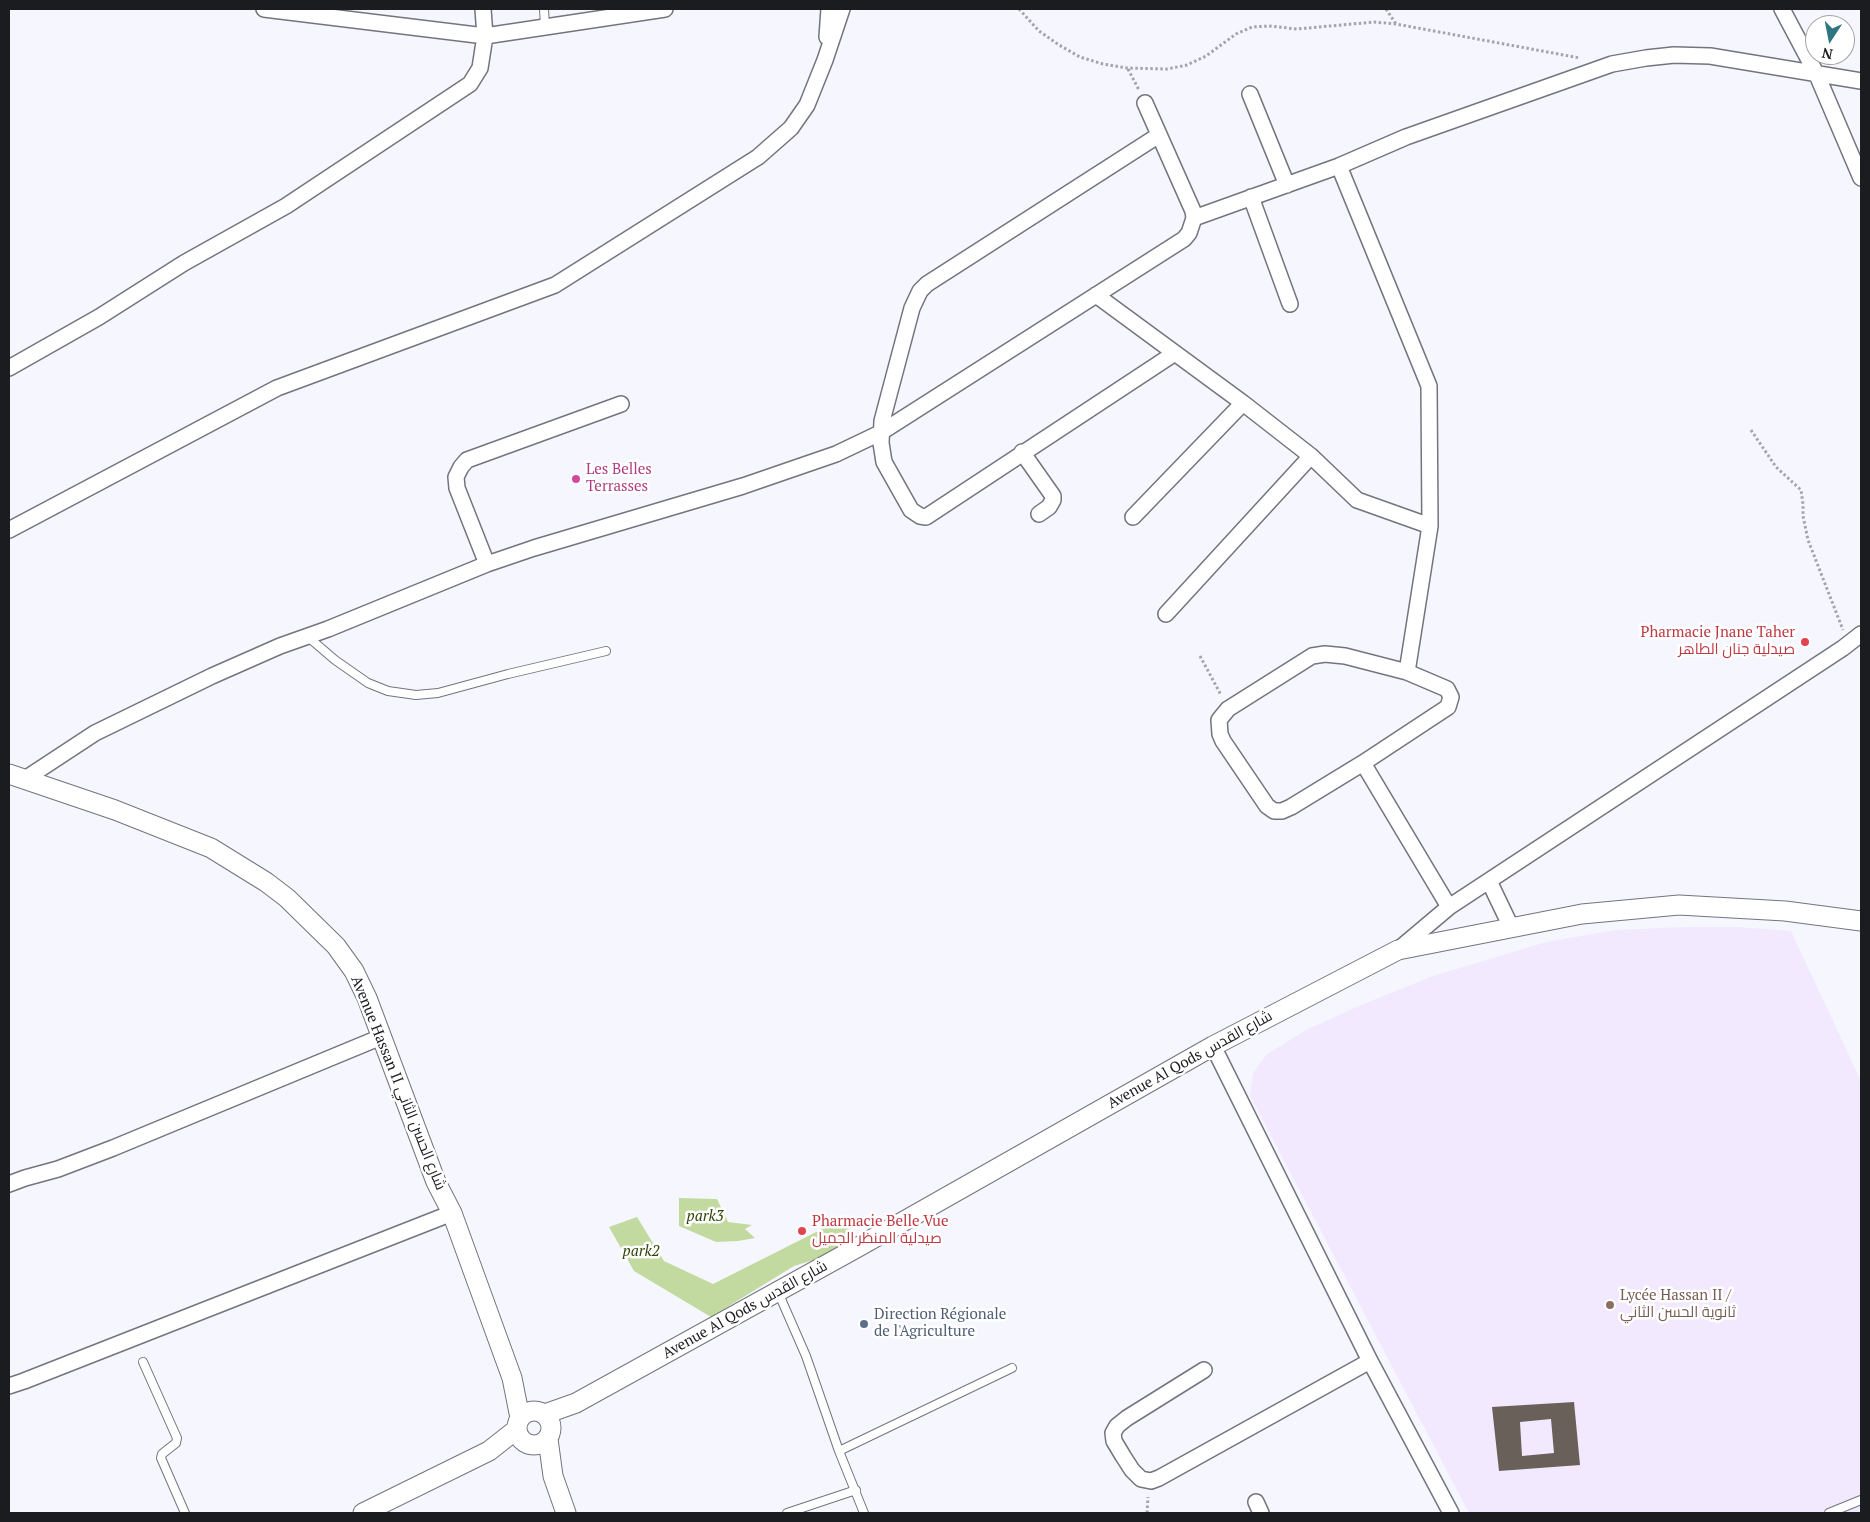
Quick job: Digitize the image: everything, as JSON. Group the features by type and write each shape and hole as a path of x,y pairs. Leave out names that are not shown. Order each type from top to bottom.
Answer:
{"street":[{"path":"264,9 485,36 665,9"},
{"path":"9,368 99,317 184,263 286,206 470,84 480,68 485,36 483,9"},
{"path":"825,60 829,9"},
{"path":"9,530 276,388 555,285 758,157 791,128 807,105 842,9"},
{"path":"1782,9 1817,75 1861,178"},
{"path":"1194,218 1339,166 1425,130 1612,64 1674,55 1710,56 1861,82"},
{"path":"1250,94 1287,184"},
{"path":"17,776 94,733 212,676 280,646 486,564 743,486 836,454 880,433 1184,239 1190,233 1194,218 1193,211 1145,103"},
{"path":"1160,135 927,284 920,291 912,308 882,421 880,433 884,462 911,510 920,516 931,515 1022,452 1175,353"},
{"path":"1339,166 1429,386 1430,526 1407,672"},
{"path":"1251,197 1290,304"},
{"path":"1096,295 1243,403 1311,456 1358,500 1430,526"},
{"path":"1133,517 1243,403"},
{"path":"486,564 457,488 456,478 461,467 467,460 621,404"},
{"path":"1022,452 1053,496 1049,507 1039,514"},
{"path":"1166,614 1311,456"},
{"path":"1398,950 1449,907 1849,644 1861,634"},
{"path":"1325,654 1345,656 1407,672 1447,689 1451,697 1448,707 1363,763 1292,807 1282,811 1274,811 1267,806 1220,734 1219,720 1228,708 1312,656 1325,654"},
{"path":"1363,763 1449,907"},
{"name":"Avenue Hassan II شارع الحسن الثاني","path":"17,776 115,810 211,848 266,882 287,898 336,946 359,981 436,1182 452,1213 512,1378 553,1476 566,1513"},
{"path":"1489,880 1512,927"},
{"name":"Avenue Al Qods شارع القدس","path":"371,1512 534,1429 576,1403 778,1292 1213,1046 1398,950 1582,914 1679,905 1785,911 1861,921"},
{"path":"9,1184 58,1169 113,1148 381,1037"},
{"path":"1213,1046 1370,1361 1451,1513"},
{"path":"9,1386 32,1379 452,1213"},
{"path":"1204,1370 1127,1418 1117,1426 1113,1433 1114,1441 1132,1470 1142,1479 1151,1481 1159,1478 1370,1361"}],"lane":[{"path":"544,9 545,27"},
{"path":"307,636 342,665 368,683 388,691 416,696 438,693 606,651"},
{"path":"778,1292 806,1356 839,1451 864,1513"},
{"path":"142,1362 177,1438 176,1443 162,1454 161,1458 184,1513"},
{"path":"839,1451 1012,1368"},
{"path":"787,1513 856,1490"},
{"path":"1829,1513 1861,1500"}],"path":[{"path":"1019,9 1039,31 1080,57 1103,64 1127,68 1167,69 1187,65 1206,56 1236,34 1252,27 1269,26 1297,29 1353,23 1396,24 1582,59"},
{"path":"1386,9 1396,24"},
{"path":"1127,68 1145,103"},
{"path":"1751,430 1776,468 1801,490 1804,504 1803,516 1808,540 1849,644"},
{"path":"1200,656 1228,708"}],"shaded area":[{"name":"Lycée Hassan II / ثانوية الحسن الثاني","path":"1738,927 1791,931 1861,1081 1861,1513 1469,1513 1250,1096 1253,1073 1266,1055 1306,1030 1433,976 1546,942 1616,930"}],"green space":[{"name":"park3","path":"679,1198 717,1199 728,1222 752,1225 745,1229 755,1238 716,1242 679,1226"},
{"name":"park2","path":"637,1217 664,1261 713,1284 842,1219 860,1246 794,1266 711,1317 634,1271 609,1227"}],"building":[{"path":"1574,1402 1580,1465 1499,1471 1492,1407","holes":["1551,1419 1554,1453 1522,1456 1520,1422"]}],"place":[{"name":"Les Belles Terrasses","path":"576,479"},
{"name":"Pharmacie Jnane Taher صيدلية جنان الطاهر","path":"1805,642"},
{"name":"Pharmacie Belle Vue صيدلية المنظر الجميل","path":"802,1231"},
{"name":"Lycée Hassan II / ثانوية الحسن الثاني","path":"1610,1305"},
{"name":"Direction Régionale de l'Agriculture","path":"864,1324"}]}
